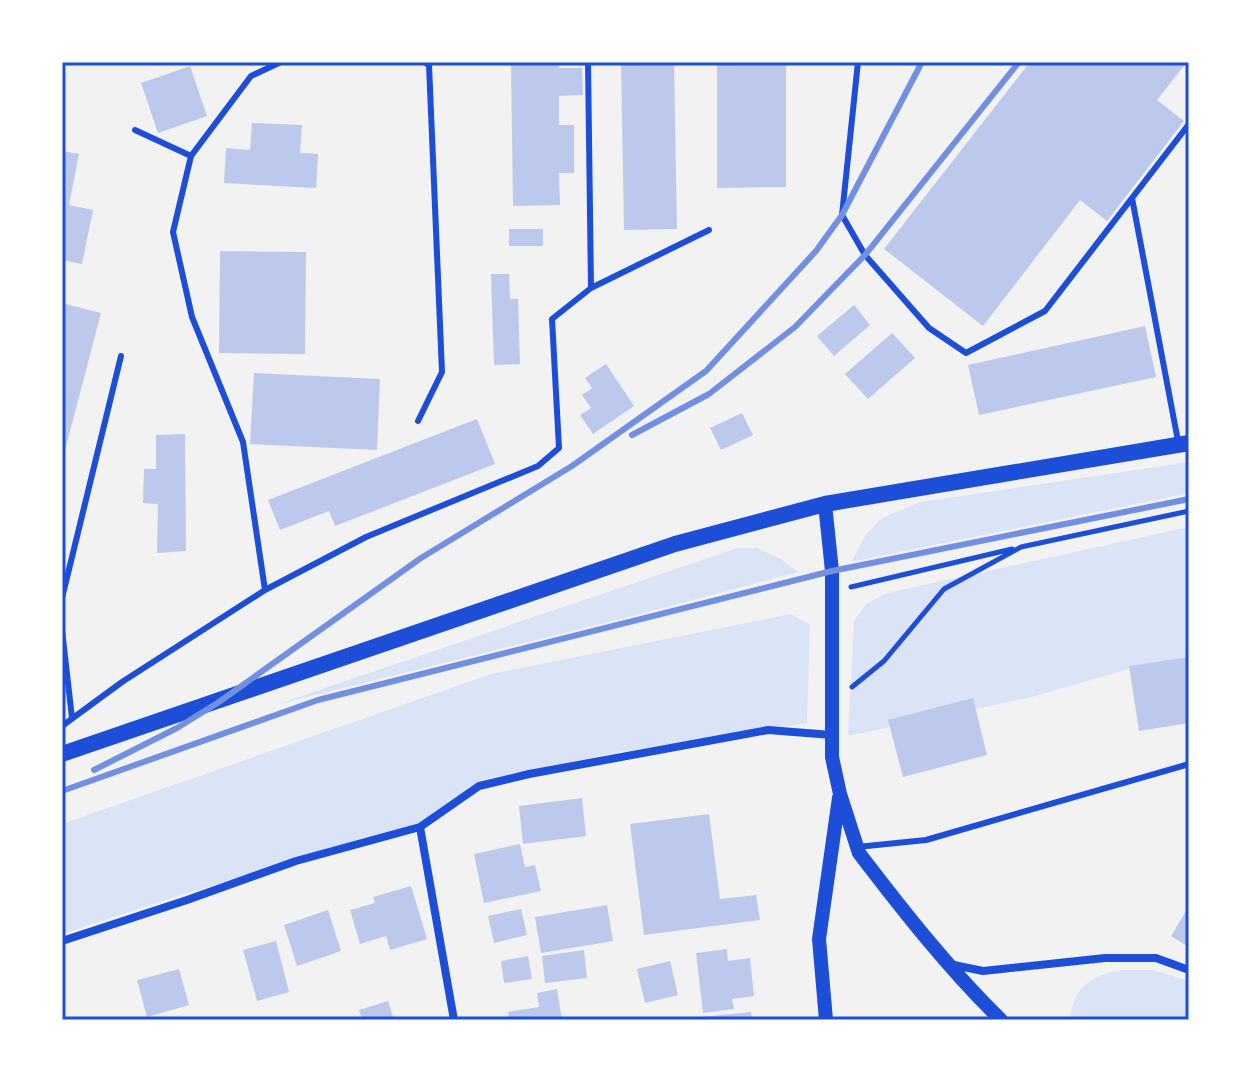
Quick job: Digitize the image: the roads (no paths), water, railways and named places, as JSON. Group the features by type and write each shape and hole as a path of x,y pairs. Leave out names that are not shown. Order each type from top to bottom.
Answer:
{"main road":[{"path":"62,754 675,544 825,504 1184,444"}],"street":[{"path":"825,504 832,571 832,757 859,853 911,921 1001,1020"},
{"path":"62,941 296,861 420,827 479,786 768,730 832,735"},
{"path":"826,1020 819,939 840,794"},
{"path":"420,827 454,1020"},
{"path":"949,964 983,971 1091,959 1156,958 1189,970"}],"lane":[{"path":"265,590 243,442 192,317 173,232 191,156 251,76 281,62"},
{"path":"418,421 442,372 429,65 424,62"},
{"path":"588,62 591,288"},
{"path":"858,62 842,215 865,255 929,328 966,353 1045,311 1189,124"},
{"path":"135,130 191,156"},
{"path":"1132,198 1184,444"},
{"path":"62,726 122,682 265,590 366,537 538,466 559,448 552,319 591,288 709,230"},
{"path":"62,598 121,356"},
{"path":"62,630 72,718"},
{"path":"857,847 926,840 1189,764"}],"railway":[{"path":"94,770 177,728 219,702 421,558 572,466 706,371 816,251 842,215 922,62"},
{"path":"632,435 709,394 795,327 865,255 1019,62"},
{"path":"62,791 318,700 832,571 1189,499"}]}
